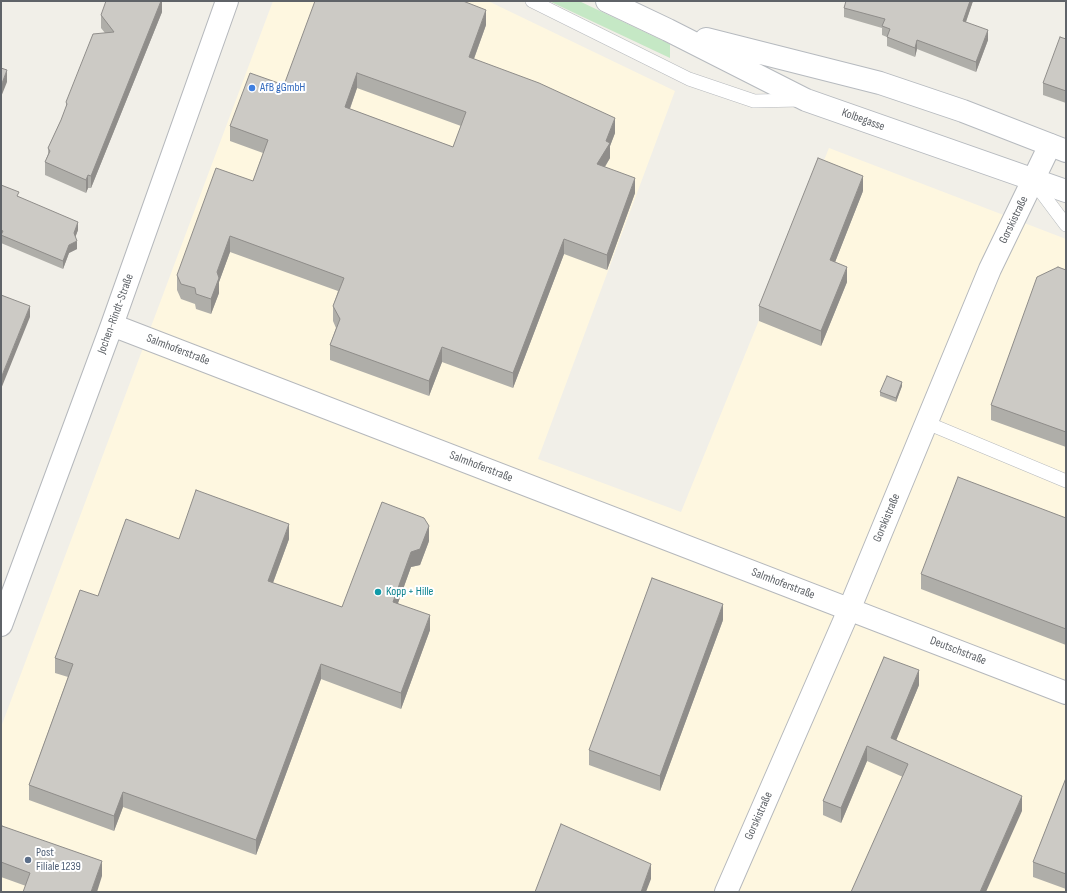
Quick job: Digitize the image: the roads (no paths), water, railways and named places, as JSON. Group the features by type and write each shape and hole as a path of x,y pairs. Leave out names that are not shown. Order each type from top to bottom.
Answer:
{"street":[{"name":"Jochen-Rindt-Straße","path":"1,625 112,325 227,1"},
{"name":"Kolbegasse","path":"607,1 668,30 806,100 1033,181 1066,191"},
{"name":"Kolbegasse","path":"668,30 880,83 963,111 1058,148"},
{"name":"Gorskistraße","path":"726,892 849,610 990,269 1033,181 1058,148"},
{"name":"Salmhoferstraße","path":"112,325 849,610"},
{"name":"Deutschstraße","path":"849,610 1066,694"}],"lane":[{"path":"532,1 689,79 754,101 806,100"},
{"path":"1033,181 1066,225"},
{"path":"927,423 1066,481"}],"place":[{"name":"AfB gGmbH","path":"252,88"},
{"name":"Kopp + Hille","path":"378,592"},
{"name":"Post Filiale 1239","path":"28,860"}]}
